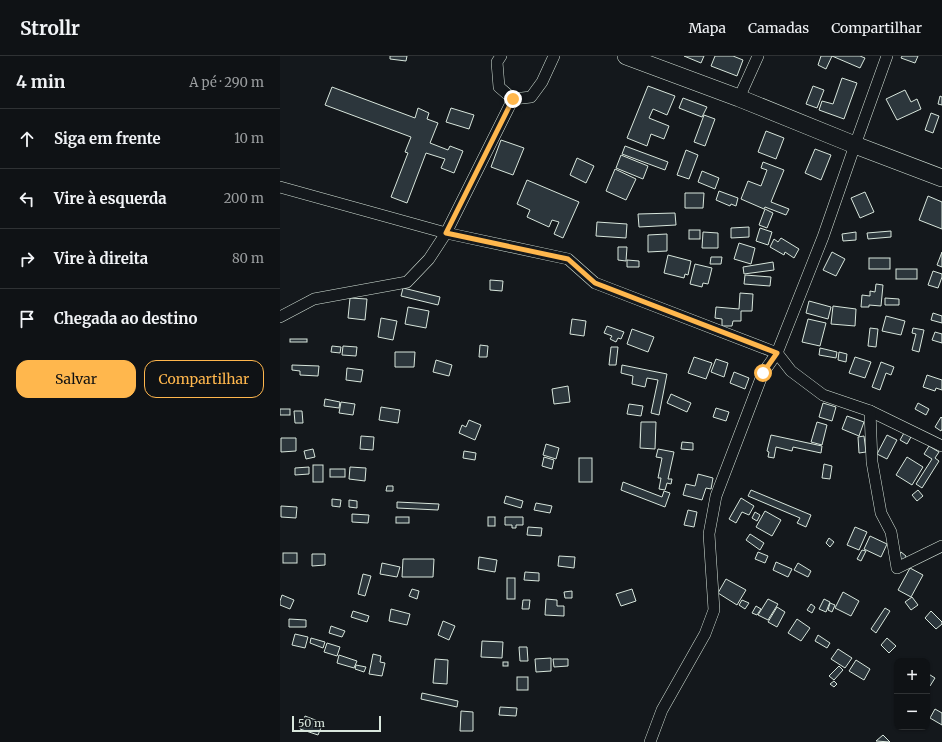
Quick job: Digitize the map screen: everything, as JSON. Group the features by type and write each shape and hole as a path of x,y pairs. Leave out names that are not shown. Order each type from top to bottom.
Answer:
{"main road":[{"path":"626,56 739,98 942,178"}],"street":[{"path":"501,56 497,62 499,87 513,99 531,97 542,82 554,56"},
{"path":"739,98 758,56"},
{"path":"650,742 662,710 705,634 714,610 709,534 716,496 763,373 777,353 823,237 888,56"},
{"path":"280,317 314,299 407,282 429,259 446,233 513,99"},
{"path":"280,187 446,233 568,259 595,283 777,353 791,371 823,395 870,411 942,446"},
{"path":"870,411 872,462 880,513 890,532 897,568 942,546"}],"building":[{"path":"390,56 407,56 406,61 390,59"},
{"path":"684,56 704,56 701,63"},
{"path":"715,56 733,56 743,60 737,76 711,66"},
{"path":"821,56 832,56 826,69 818,65"},
{"path":"832,56 860,56 865,58 860,68"},
{"path":"902,56 918,56 915,63 901,58"},
{"path":"842,78 857,83 844,119 819,110 822,101 833,104"},
{"path":"648,86 675,96 667,115 653,109 649,118 669,126 664,139 651,134 647,146 627,138"},
{"path":"813,86 824,90 817,108 806,104"},
{"path":"332,87 415,118 418,108 429,113 427,119 438,123 430,143 448,150 450,146 463,151 454,173 441,168 445,159 426,153 407,203 391,197 408,153 405,152 411,137 325,105"},
{"path":"905,90 911,102 917,99 921,109 897,120 886,99"},
{"path":"940,96 942,97 942,105 938,104"},
{"path":"683,98 707,107 702,117 679,108"},
{"path":"451,108 474,115 469,129 446,122"},
{"path":"931,113 939,116 933,133 925,130"},
{"path":"704,115 715,119 705,146 694,142"},
{"path":"766,131 784,138 776,159 758,152"},
{"path":"501,140 524,148 513,175 491,167"},
{"path":"625,146 668,162 665,170 622,154"},
{"path":"815,149 831,155 821,180 805,173"},
{"path":"686,150 698,155 689,179 677,175"},
{"path":"621,155 648,166 643,179 616,168"},
{"path":"577,158 594,166 586,183 570,175"},
{"path":"763,162 784,170 771,202 789,209 786,215 765,207 764,209 741,199 748,181 761,186 767,170 761,168"},
{"path":"615,169 636,179 626,200 606,191"},
{"path":"702,171 719,178 715,189 698,182"},
{"path":"527,180 579,202 563,238 554,234 559,222 552,220 549,227 527,217 530,210 517,204"},
{"path":"719,191 738,198 736,206 731,204 730,206 716,200"},
{"path":"865,192 874,212 860,218 851,198"},
{"path":"685,193 704,193 703,208 685,208"},
{"path":"928,196 942,202 942,229 919,220"},
{"path":"765,209 773,213 767,228 759,225"},
{"path":"675,213 676,225 639,227 638,214"},
{"path":"597,222 627,224 626,238 596,236"},
{"path":"749,227 749,237 731,238 731,228"},
{"path":"760,228 772,232 768,245 756,241"},
{"path":"689,230 700,230 700,239 689,239"},
{"path":"891,231 891,237 868,239 867,233"},
{"path":"703,232 718,233 718,248 702,248"},
{"path":"856,232 856,240 843,241 842,234"},
{"path":"667,234 667,251 648,252 648,235"},
{"path":"781,238 799,249 794,258 785,252 784,255 770,247 774,239 778,242"},
{"path":"739,243 755,248 751,264 734,259"},
{"path":"618,247 627,247 626,261 618,260"},
{"path":"832,252 845,259 836,276 823,270"},
{"path":"942,252 942,267 937,265"},
{"path":"668,255 691,261 688,275 685,274 684,278 664,273"},
{"path":"711,257 722,257 721,264 710,264"},
{"path":"869,258 890,258 890,269 869,269"},
{"path":"627,260 639,261 639,267 627,267"},
{"path":"773,262 774,270 744,274 743,267"},
{"path":"695,264 712,268 708,284 703,283 702,287 690,284"},
{"path":"896,269 917,269 917,279 896,279"},
{"path":"933,271 942,274 938,288 928,285"},
{"path":"745,275 771,277 770,286 744,284"},
{"path":"490,280 503,281 502,291 490,290"},
{"path":"876,284 883,285 881,306 869,305 869,307 861,307 862,295 870,296 870,291 875,292"},
{"path":"403,288 440,297 438,305 401,296"},
{"path":"740,293 753,294 752,311 741,311 741,321 733,321 732,326 722,326 722,319 715,318 716,307 739,309"},
{"path":"350,298 367,299 365,320 348,318"},
{"path":"885,298 899,299 899,305 885,305"},
{"path":"809,301 831,307 828,319 806,313"},
{"path":"833,306 856,309 855,326 831,324"},
{"path":"408,307 429,311 426,328 405,324"},
{"path":"933,313 942,316 942,323 931,320"},
{"path":"886,316 905,321 901,335 882,331"},
{"path":"381,318 397,321 393,340 378,337"},
{"path":"572,319 586,321 584,336 570,334"},
{"path":"808,319 826,323 820,346 802,342"},
{"path":"607,326 624,332 621,339 618,338 616,342 610,339 612,336 604,333"},
{"path":"870,328 878,329 876,347 868,346"},
{"path":"913,328 924,330 919,352 912,350 916,334 912,333"},
{"path":"632,329 654,337 648,352 627,344"},
{"path":"935,332 942,334 942,343 932,340"},
{"path":"290,339 307,339 307,342 290,342"},
{"path":"480,345 488,346 487,357 479,357"},
{"path":"332,346 341,347 340,353 331,352"},
{"path":"343,346 357,347 356,356 342,355"},
{"path":"611,347 618,347 616,365 609,365"},
{"path":"820,348 837,352 836,358 819,355"},
{"path":"395,352 415,352 414,367 395,367"},
{"path":"839,352 847,354 846,362 838,360"},
{"path":"694,357 712,363 706,379 688,373"},
{"path":"855,357 871,362 865,378 849,373"},
{"path":"716,359 728,363 724,377 711,372"},
{"path":"436,360 452,365 449,376 433,372"},
{"path":"881,362 894,367 891,375 886,373 880,390 872,387"},
{"path":"292,365 319,366 318,376 300,375 300,371 292,370"},
{"path":"622,365 667,374 659,415 651,413 658,380 647,378 645,387 632,384 633,376 621,373"},
{"path":"347,368 363,370 361,382 346,380"},
{"path":"734,372 749,378 745,389 730,383"},
{"path":"927,375 942,380 942,390 936,388 935,391 923,387"},
{"path":"568,386 570,402 554,404 552,389"},
{"path":"671,394 691,403 687,412 667,403"},
{"path":"325,399 340,402 339,408 324,406"},
{"path":"341,402 355,404 353,415 339,413"},
{"path":"823,403 836,407 832,421 819,417"},
{"path":"918,403 929,409 926,415 915,409"},
{"path":"629,404 643,406 641,416 627,414"},
{"path":"381,407 400,410 398,423 379,420"},
{"path":"716,408 729,412 726,421 713,417"},
{"path":"280,409 290,409 290,415 280,415"},
{"path":"294,411 302,411 303,423 295,423"},
{"path":"847,416 864,422 859,436 842,429"},
{"path":"941,417 942,429 941,431 935,427"},
{"path":"469,420 481,425 475,440 459,433 462,425 466,427"},
{"path":"641,422 656,422 655,449 640,448"},
{"path":"817,422 827,425 822,445 811,442"},
{"path":"904,433 911,437 907,444 900,440"},
{"path":"771,435 822,446 821,453 793,447 792,451 776,447 774,458 768,457 769,452 767,451"},
{"path":"887,435 897,440 887,459 877,454"},
{"path":"361,436 374,437 373,450 360,449"},
{"path":"864,436 866,452 859,453 858,437"},
{"path":"281,438 296,438 296,451 281,452"},
{"path":"682,442 693,443 693,450 681,449"},
{"path":"546,444 559,448 556,459 543,455"},
{"path":"929,446 939,452 935,458 939,461 922,488 916,484 932,459 924,454"},
{"path":"313,449 315,457 306,459 304,451"},
{"path":"658,449 674,452 668,479 672,479 671,484 667,483 665,490 659,489 661,478 658,478 662,458 656,457"},
{"path":"464,451 476,453 475,460 463,458"},
{"path":"544,457 554,460 552,469 542,466"},
{"path":"907,457 923,467 912,485 896,475"},
{"path":"579,458 592,458 592,482 579,482"},
{"path":"824,464 832,466 830,479 822,478"},
{"path":"313,465 323,465 323,482 313,482"},
{"path":"309,467 309,474 295,475 295,468"},
{"path":"350,467 366,468 365,481 349,479"},
{"path":"330,469 345,469 345,477 330,477"},
{"path":"698,474 713,478 711,489 706,488 702,500 683,495 686,484 695,486"},
{"path":"623,482 662,497 664,491 670,493 665,507 621,490"},
{"path":"387,486 393,486 393,491 386,491"},
{"path":"751,490 811,515 806,527 797,523 800,518 748,496"},
{"path":"918,490 923,496 917,501 912,495"},
{"path":"506,496 523,501 521,508 504,503"},
{"path":"741,498 754,506 749,515 742,512 736,523 729,519"},
{"path":"332,499 341,500 340,507 332,506"},
{"path":"349,500 357,501 357,508 349,507"},
{"path":"397,502 439,504 438,510 397,508"},
{"path":"536,503 552,506 550,513 534,510"},
{"path":"281,506 297,507 296,518 281,517"},
{"path":"688,510 697,512 694,527 684,525"},
{"path":"765,511 781,520 772,536 756,527"},
{"path":"755,512 760,515 757,521 752,518"},
{"path":"352,514 369,515 368,523 352,522"},
{"path":"396,517 409,517 409,523 396,523"},
{"path":"488,517 495,517 495,526 488,526"},
{"path":"505,517 523,517 523,525 516,525 516,528 512,528 512,525 505,525"},
{"path":"528,527 542,528 541,536 527,535"},
{"path":"855,527 867,532 859,550 847,545"},
{"path":"750,534 764,543 760,550 746,540"},
{"path":"870,536 887,544 881,557 864,549"},
{"path":"829,538 834,542 830,547 826,543"},
{"path":"862,550 866,551 861,561 857,559"},
{"path":"758,552 768,556 765,563 755,559"},
{"path":"901,552 906,556 904,561 898,557"},
{"path":"283,553 297,553 297,563 283,563"},
{"path":"312,554 325,554 325,565 312,566"},
{"path":"559,556 575,557 574,568 558,566"},
{"path":"479,557 497,560 495,572 478,569"},
{"path":"403,559 434,559 433,577 402,577"},
{"path":"776,562 792,569 788,577 773,570"},
{"path":"382,563 400,567 397,577 380,574"},
{"path":"798,563 811,571 808,577 794,570"},
{"path":"910,568 923,575 911,597 898,590"},
{"path":"525,572 539,573 539,581 524,580"},
{"path":"363,574 371,576 365,596 358,594"},
{"path":"507,578 515,578 515,599 507,599"},
{"path":"726,579 746,590 737,605 718,593"},
{"path":"412,589 419,591 417,599 409,596"},
{"path":"632,589 636,601 621,606 616,594"},
{"path":"572,591 572,598 565,598 564,592"},
{"path":"843,592 859,601 851,616 835,608"},
{"path":"282,595 294,600 290,609 280,605"},
{"path":"912,597 918,605 911,610 905,602"},
{"path":"546,599 557,600 557,606 564,606 564,616 545,615"},
{"path":"768,599 778,604 768,620 758,615"},
{"path":"824,599 830,602 826,612 819,609"},
{"path":"523,600 530,600 529,609 522,609"},
{"path":"742,600 749,603 745,609 739,605"},
{"path":"830,603 835,605 832,612 828,610"},
{"path":"811,604 815,607 812,613 807,610"},
{"path":"756,606 761,609 757,615 752,613"},
{"path":"777,607 785,612 777,627 768,622"},
{"path":"885,608 890,611 876,633 871,629"},
{"path":"391,609 410,614 407,625 389,621"},
{"path":"353,611 369,616 367,622 351,617"},
{"path":"931,611 942,622 942,624 936,629 925,618"},
{"path":"289,619 306,620 306,627 289,627"},
{"path":"797,619 810,628 801,641 788,633"},
{"path":"443,621 455,626 449,640 438,635"},
{"path":"331,626 345,631 342,637 329,633"},
{"path":"295,634 308,637 305,648 292,645"},
{"path":"818,635 830,643 827,648 815,641"},
{"path":"311,638 325,642 323,648 310,643"},
{"path":"887,638 896,646 889,653 881,645"},
{"path":"482,641 503,642 502,658 481,657"},
{"path":"327,643 340,647 337,656 324,652"},
{"path":"519,647 527,647 528,661 520,661"},
{"path":"838,649 852,658 845,668 831,659"},
{"path":"373,654 381,656 380,662 385,663 382,676 369,674"},
{"path":"339,655 357,661 354,668 337,663"},
{"path":"551,658 551,671 536,672 535,659"},
{"path":"435,659 448,660 447,684 433,683"},
{"path":"553,659 568,659 568,666 554,667"},
{"path":"856,660 870,669 864,680 849,671"},
{"path":"503,662 508,662 508,666 503,666"},
{"path":"356,665 366,667 364,672 355,669"},
{"path":"839,666 843,670 834,680 829,676"},
{"path":"930,675 935,678 930,686"},
{"path":"517,677 528,677 528,690 517,690"},
{"path":"834,681 837,684 834,687 830,684"},
{"path":"422,693 458,701 457,707 421,699"},
{"path":"500,707 517,708 516,716 499,715"},
{"path":"935,709 942,713 942,725 930,718"},
{"path":"461,711 473,712 473,731 460,731"},
{"path":"305,716 323,723 318,735 300,729"},
{"path":"883,735 890,742 876,741"}],"route":[{"path":"513,99 446,233 568,259 595,283 777,353 763,373"}]}
